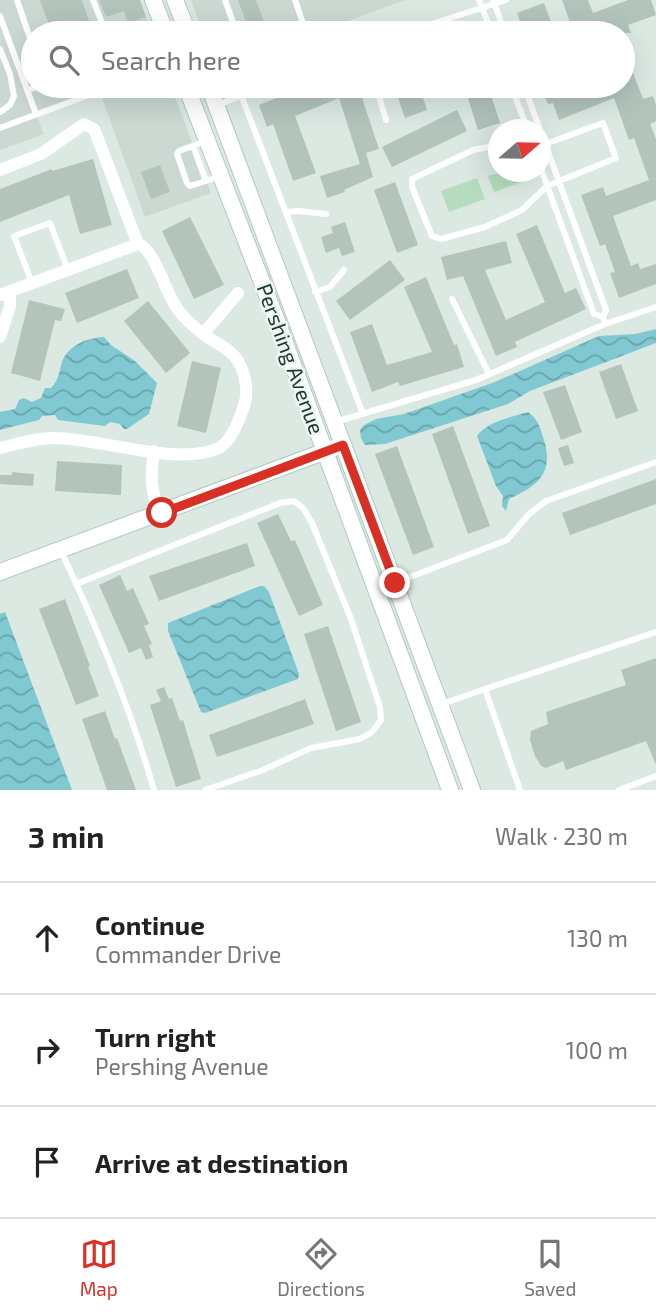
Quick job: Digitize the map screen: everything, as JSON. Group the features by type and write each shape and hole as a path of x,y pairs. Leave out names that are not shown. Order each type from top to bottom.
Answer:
{"street":[{"path":"153,0 161,21"},
{"path":"176,0 184,21"},
{"name":"Pershing Avenue","path":"189,98 200,143 316,428 450,790"},
{"name":"Pershing Avenue","path":"213,98 472,790"},
{"path":"0,170 41,155 84,124 94,129 138,244"},
{"path":"0,337 10,306 5,293 138,244 143,245 150,252 178,311 203,334 232,352 247,387 247,399 238,421 226,443 218,449 187,455 51,438 0,447"},
{"path":"203,334 239,293"},
{"path":"316,428 335,422"},
{"path":"0,572 343,445"},
{"path":"154,451 152,488 162,513"}],"lane":[{"path":"17,0 24,21"},
{"path":"93,0 101,21"},
{"path":"225,0 233,21"},
{"path":"295,0 303,21"},
{"path":"480,0 488,21"},
{"path":"444,21 506,0"},
{"path":"494,2 501,21"},
{"path":"0,16 21,72"},
{"path":"0,49 14,88 10,105 0,112"},
{"path":"14,88 21,77"},
{"path":"30,98 36,114"},
{"path":"0,128 80,98"},
{"path":"216,105 234,98"},
{"path":"242,98 363,414"},
{"path":"380,98 386,120"},
{"path":"516,98 524,119"},
{"path":"528,98 535,119"},
{"path":"488,147 473,150 412,179 412,187 432,236 441,239 485,227 522,210 547,186 616,158 603,123 551,142"},
{"path":"200,143 177,154 187,183 192,186 214,178"},
{"path":"551,163 606,310 604,320"},
{"path":"546,182 594,314 604,320"},
{"path":"286,212 326,214"},
{"path":"32,283 14,236 50,223 68,270"},
{"path":"316,292 330,287 344,270"},
{"path":"452,299 489,374"},
{"path":"335,422 489,374 604,320 656,307"},
{"path":"395,583 507,540 529,514 546,501 656,462"},
{"path":"76,584 280,503 294,501 303,508 312,523 351,619 380,707 381,720 372,732 360,739 311,748 263,770 205,790"},
{"path":"61,550 106,649 137,729 154,790"},
{"path":"440,704 656,632"},
{"path":"485,689 520,790"},
{"path":"619,790 656,776"},
{"path":"641,782 645,790"}],"shaded area":[{"path":"0,0 139,0 147,21 21,21 21,98 84,98 37,116 44,134 0,150"},
{"path":"191,0 405,0 348,21 199,21"},
{"path":"102,98 175,98 211,193 145,217"}],"green space":[{"path":"477,178 485,199 449,212 441,191"},
{"path":"490,182 522,182 494,192"}],"water":[{"path":"656,329 656,343 530,391 508,404 385,444 365,445 361,438 360,430 376,419 404,414 495,382 599,336 635,334"},
{"path":"104,337 135,361 157,383 149,414 127,429 110,422 105,426 58,420 55,415 42,416 39,420 0,430 0,412 15,409 19,400 24,398 32,402 41,398 45,388 51,388 56,382 65,356 74,346"},
{"path":"528,412 537,421 544,440 547,451 545,470 528,489 509,499 506,511 502,506 503,496 496,486 477,436 493,424"},
{"path":"264,586 269,592 299,674 298,679 205,713 201,712 168,631 168,623"},
{"path":"5,612 72,790 0,790 0,614"}],"building":[{"path":"40,0 82,0 89,21 48,21"},
{"path":"99,0 140,0 146,17 127,21 124,11 106,17"},
{"path":"238,0 256,0 264,21 246,21"},
{"path":"562,0 588,0 593,13 628,0 651,0 656,15 635,22 570,21"},
{"path":"544,3 551,21 520,21 517,13"},
{"path":"635,78 643,99 653,96 656,105 656,121 650,124 656,139 656,200 613,216 631,266 638,263 640,269 656,264 656,284 619,298 610,273 615,272 605,244 600,246 581,195 603,187 606,196 649,180 634,138 629,140 614,98 635,98"},
{"path":"277,98 339,98 295,116 316,173 293,181 273,124 267,127 259,105"},
{"path":"339,98 362,98 379,149 366,153 373,177 327,198 320,176 360,164"},
{"path":"398,98 423,98 427,110 405,118"},
{"path":"468,98 492,98 499,119 488,119 488,127 478,130"},
{"path":"546,98 614,98 559,120 553,103 548,104"},
{"path":"457,110 467,131 392,167 382,147"},
{"path":"93,159 112,225 80,234 69,195 0,222 0,189 52,169"},
{"path":"160,165 170,192 151,199 141,172"},
{"path":"395,182 418,245 397,253 374,190"},
{"path":"190,217 224,285 194,299 162,231"},
{"path":"345,222 355,252 342,256 339,248 326,253 321,237 333,233 331,227"},
{"path":"537,225 565,293 576,288 586,309 515,342 517,347 496,356 463,276 447,280 441,257 506,241 512,263 485,270 506,320 545,302 516,234"},
{"path":"390,260 405,280 350,320 336,301"},
{"path":"127,269 139,298 77,323 65,293"},
{"path":"426,277 454,345 457,344 464,367 400,386 398,382 372,392 350,332 372,324 387,365 432,352 404,287"},
{"path":"29,300 65,309 61,321 55,320 40,381 11,373"},
{"path":"148,301 190,353 166,373 124,321"},
{"path":"192,361 221,368 206,433 177,426"},
{"path":"621,364 638,411 616,419 599,372"},
{"path":"565,385 582,432 561,440 543,392"},
{"path":"453,426 490,526 468,534 432,434"},
{"path":"568,445 574,463 564,466 558,448"},
{"path":"397,446 434,547 413,555 375,454"},
{"path":"57,461 122,465 121,495 55,491"},
{"path":"12,472 34,474 33,486 0,484 0,475 12,475"},
{"path":"656,479 656,504 570,535 562,513"},
{"path":"278,514 291,541 295,540 323,605 299,616 257,523"},
{"path":"247,543 255,566 159,601 149,576"},
{"path":"120,575 127,591 133,588 149,624 144,626 152,644 149,645 153,657 146,660 141,648 129,653 99,585"},
{"path":"65,599 99,696 76,705 39,609"},
{"path":"328,626 361,722 336,731 304,634"},
{"path":"656,658 656,765 646,741 566,770 563,761 546,768 541,766 530,740 531,731 548,724 546,712 626,685 621,670"},
{"path":"164,687 169,699 172,698 180,721 183,720 201,779 176,787 150,705 161,701 156,690"},
{"path":"305,699 314,724 217,757 209,735"},
{"path":"105,711 136,790 107,790 82,719"}],"route":[{"path":"162,513 343,445 395,583"}]}
